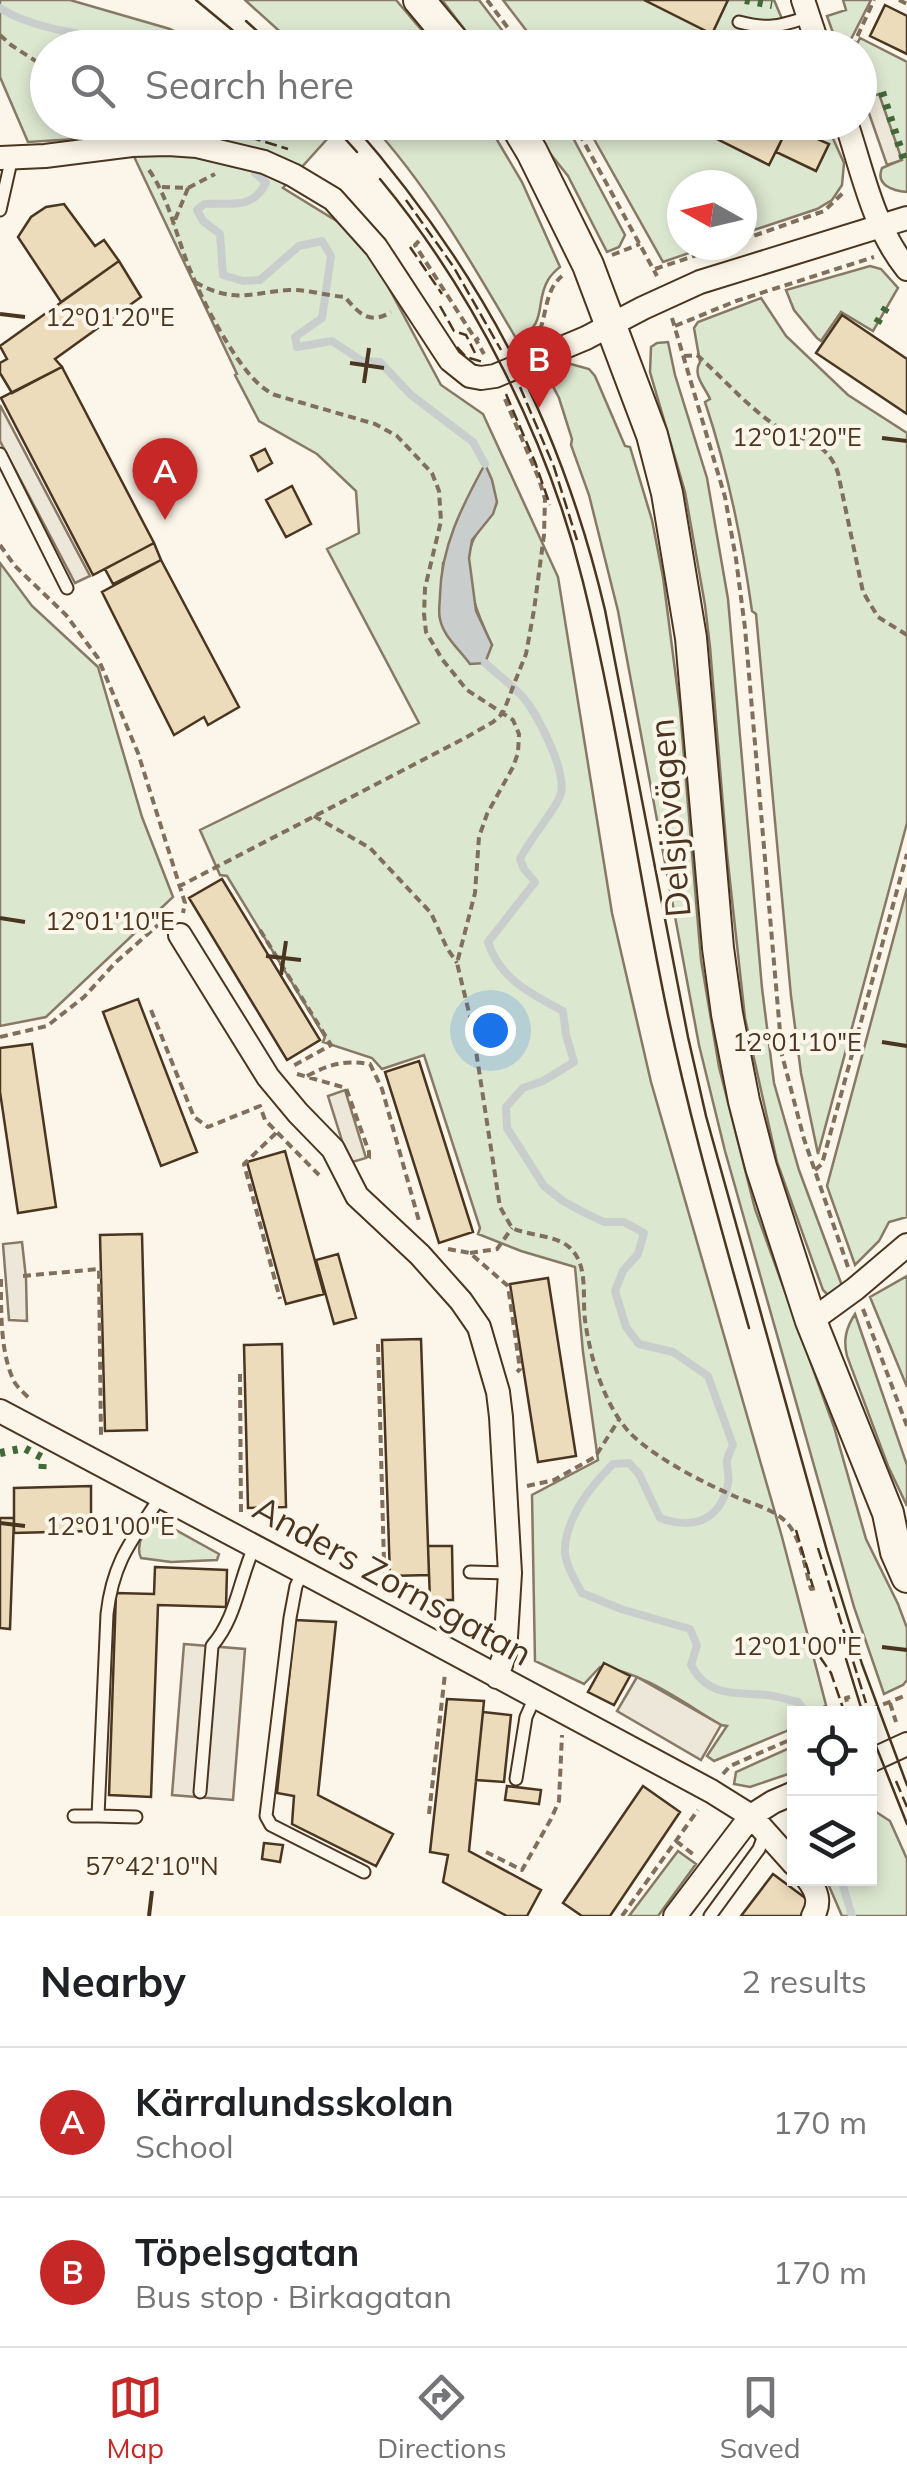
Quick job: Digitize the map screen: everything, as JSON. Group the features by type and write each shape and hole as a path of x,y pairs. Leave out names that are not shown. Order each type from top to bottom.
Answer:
{"street":[{"path":"419,0 444,30"},
{"name":"Delsjövägen","path":"525,140 588,265 652,435 667,493 691,638 718,948 735,1059 761,1167 811,1321 898,1523 896,1552 907,1578"},
{"path":"851,140 864,187 900,260"},
{"path":"6,157 168,144 245,156 294,175 333,199 376,247 450,360 470,376 481,378 495,376 586,338 700,282 907,218"},
{"path":"180,936 268,1077 333,1149 356,1196 420,1256 461,1300 479,1327 502,1417 510,1573 505,1653 498,1677"},
{"path":"811,1321 907,1245"},
{"name":"Anders Zornsgatan","path":"0,1411 711,1791 758,1824 787,1856"},
{"path":"877,1758 907,1744"},
{"path":"675,1916 758,1824 772,1802 787,1796"},
{"path":"811,1886 818,1898 813,1916"}],"lane":[{"path":"740,22 762,28 780,26 805,8"},
{"path":"0,210 6,157"},
{"path":"0,454 67,588"},
{"path":"98,1816 110,1586 119,1560 161,1496"},
{"path":"200,1792 212,1646 231,1618 255,1545"},
{"path":"303,1572 290,1618 266,1816 271,1826 364,1872"},
{"path":"470,1572 510,1573"},
{"path":"516,1780 526,1717 535,1697"},
{"path":"74,1816 136,1817"},
{"path":"710,1916 760,1850 758,1824"}],"path":[{"path":"487,0 510,30"},
{"path":"860,30 874,0"},
{"path":"899,0 907,4"},
{"path":"0,34 30,58"},
{"path":"582,140 655,269 682,260"},
{"path":"132,145 161,187 196,282 228,345 249,374 265,390 375,424 398,436 432,473 439,490 441,521 425,588 426,632 467,690 513,720 519,734 513,767 478,837 475,893 457,963"},
{"path":"173,225 197,173"},
{"path":"161,187 190,187 217,174"},
{"path":"757,235 824,211 846,190 864,187"},
{"path":"178,886 492,722 503,713 526,654 544,535 545,499 525,443 478,339 414,245 419,241"},
{"path":"852,1279 794,1108 782,1055 736,559 725,496 674,326 736,301 900,260"},
{"path":"196,282 214,293 237,296 292,290 345,297 360,315 386,315"},
{"path":"684,356 697,355 772,424 810,440 834,462 862,592 878,617 907,635"},
{"path":"0,545 15,566 66,615 98,658 138,754 185,903 180,936"},
{"path":"314,816 370,848 431,913 457,963 472,1026 500,1206 512,1228 567,1245 580,1259 590,1345 604,1389 620,1418 630,1433 651,1449 720,1490 780,1516 796,1537 811,1589 816,1588"},
{"path":"815,1170 822,1164 907,854"},
{"path":"0,1037 48,1026 84,998 115,962 185,903"},
{"path":"260,930 330,1045 282,1072"},
{"path":"151,1010 194,1118 208,1127 260,1106 276,1134 318,1174"},
{"path":"307,1076 350,1061 370,1064 382,1089 422,1230"},
{"path":"276,1134 244,1164 280,1299"},
{"path":"470,1253 497,1249 512,1228"},
{"path":"23,1276 99,1269 102,1438"},
{"path":"0,1279 6,1362 14,1382 33,1402"},
{"path":"862,1306 907,1426"},
{"path":"378,1344 382,1591"},
{"path":"234,1533 242,1513 240,1374"},
{"path":"505,1490 554,1480 594,1457 620,1418"},
{"path":"429,1814 446,1672 455,1655"},
{"path":"877,1707 907,1695"},
{"path":"848,1706 846,1698 850,1697"},
{"path":"486,1852 522,1870 559,1802 562,1735"},
{"path":"622,1916 730,1766 787,1741"}],"green space":[{"path":"0,0 70,0 172,30 30,30 30,140 60,140 28,142 0,77"},
{"path":"245,0 396,0 422,30 278,30"},
{"path":"442,0 479,0 502,30 465,30"},
{"path":"503,0 774,0 787,30 526,30"},
{"path":"843,0 871,0 856,30 832,30 827,16 846,10"},
{"path":"877,47 907,62 907,192 891,188 881,179 882,168 901,160 879,95"},
{"path":"126,140 326,140 283,188 361,236 441,385 483,414 558,577 612,913 651,1082 782,1537 826,1705 787,1706 787,1731 714,1761 707,1756 727,1726 663,1690 632,1675 600,1667 584,1684 535,1661 532,1495 598,1460 575,1267 478,1234 480,1228 424,1055 382,1069 372,1058 323,1042 325,1037 227,876 220,875 200,830 419,723 327,549 359,533 356,491 317,454 259,421","holes":["497,502 472,543 470,582 492,645 470,663 447,635 440,618 443,563"]},
{"path":"384,140 497,140 522,182 560,267 548,280 537,320 527,334 517,340 431,200"},
{"path":"539,140 574,140 625,235 619,247 607,252 568,176"},
{"path":"595,140 834,140 844,163 842,185 832,200 757,229 757,170 667,170 669,260 663,262"},
{"path":"870,266 881,269 898,288 873,331 841,312 821,341 794,310 786,290"},
{"path":"761,298 786,336 848,395 907,433 907,823 818,1154 801,1073 791,996 756,614 752,611 739,532 705,402 710,399 698,376 700,362 694,328 698,322"},
{"path":"668,342 707,478 728,599 774,1083 799,1170 844,1291 828,1295 777,1162 745,1018 705,605 685,492 650,372 651,347"},
{"path":"567,363 589,369 595,376 625,446 630,447 652,520 680,709 701,960 719,1067 755,1209 834,1427 866,1539 907,1628 907,1680 884,1694 854,1607 725,1151 699,1045 618,611 589,495 559,398 546,373 554,365"},
{"path":"0,563 32,606 98,667 142,817 173,897 46,1017 0,1026"},
{"path":"907,888 907,1217 889,1222 879,1241 855,1265 827,1186"},
{"path":"907,1276 907,1387 870,1297"},
{"path":"855,1314 907,1465 907,1506 847,1356 846,1334"},
{"path":"156,1519 219,1554 217,1560 171,1562 141,1558 142,1536"},
{"path":"787,1749 787,1774 750,1787 734,1784 736,1772"},
{"path":"877,1813 890,1821 907,1859 907,1916 842,1916 829,1886 877,1886"},
{"path":"678,1851 696,1864 658,1916 629,1916"}],"shaded area":[{"path":"877,95 902,160 887,165 877,136"},
{"path":"0,405 90,576 75,583 0,441"},
{"path":"485,464 497,502 493,514 472,540 469,558 476,611 492,645 485,663 470,664 442,625 441,577 454,527"},
{"path":"345,1090 366,1158 349,1163 328,1096"},
{"path":"22,1242 27,1321 9,1320 3,1244"},
{"path":"184,1644 245,1649 233,1800 172,1795"},
{"path":"637,1677 721,1725 701,1760 617,1711"}],"building":[{"path":"644,0 728,0 714,30 704,30"},
{"path":"885,5 907,16 907,54 877,39 877,30 873,30"},
{"path":"719,140 782,140 769,165"},
{"path":"782,140 820,140 829,144 816,171 776,152"},
{"path":"64,204 95,246 104,240 119,261 61,302 18,237 31,217 46,207"},
{"path":"119,261 141,297 55,359 62,367 12,393 0,373 0,363 7,359 0,346"},
{"path":"842,315 907,359 907,414 816,353"},
{"path":"62,367 154,543 93,575 1,398"},
{"path":"265,449 272,463 258,471 251,456"},
{"path":"292,486 311,524 286,537 266,500"},
{"path":"154,543 161,560 113,584 105,569"},
{"path":"161,560 239,707 208,725 204,717 174,735 102,592"},
{"path":"222,879 320,1040 287,1060 189,898"},
{"path":"138,999 197,1152 161,1166 103,1012"},
{"path":"32,1044 56,1207 18,1213 0,1092 0,1048"},
{"path":"419,1061 473,1232 439,1243 385,1072"},
{"path":"285,1151 324,1294 286,1304 247,1162"},
{"path":"142,1234 147,1430 105,1431 100,1235"},
{"path":"338,1254 356,1318 334,1324 316,1260"},
{"path":"548,1278 576,1456 538,1462 510,1284"},
{"path":"421,1339 429,1575 390,1576 382,1340"},
{"path":"282,1344 286,1507 248,1508 244,1345"},
{"path":"91,1486 91,1531 14,1533 14,1488"},
{"path":"0,1518 14,1518 10,1629 0,1628"},
{"path":"428,1546 452,1546 453,1600 430,1600"},
{"path":"155,1567 227,1570 226,1607 158,1605 151,1797 109,1795 116,1593 154,1594"},
{"path":"295,1620 336,1622 318,1795 393,1834 376,1866 292,1824 294,1796 277,1793"},
{"path":"604,1663 630,1676 614,1705 588,1692"},
{"path":"447,1699 484,1701 469,1851 541,1890 527,1916 507,1916 443,1882 448,1855 430,1852"},
{"path":"483,1712 511,1715 504,1782 476,1780"},
{"path":"507,1786 541,1790 539,1804 505,1800"},
{"path":"643,1786 680,1812 610,1916 582,1916 563,1903"},
{"path":"264,1843 283,1845 280,1862 262,1859"},
{"path":"773,1874 812,1903 802,1916 741,1916"}],"waterway":[{"path":"0,8 61,30"},
{"path":"255,173 266,183 254,198 240,203 204,204 197,210 203,221 220,234 223,275 243,281 260,280 299,246 322,241 331,256 322,318 295,337 297,347 332,341 362,361 380,362 411,395 473,442 485,464"},
{"path":"485,663 520,694 534,713 554,755 561,783 559,799 520,859 535,882 488,942 508,975 563,1011 574,1062 523,1088 506,1107 507,1128 544,1186 563,1201 604,1222 624,1222 644,1233 638,1254 623,1271 615,1291 626,1327 639,1344 673,1352 708,1376 733,1445 727,1460 728,1481 719,1507 694,1522 660,1518 639,1474 629,1463 613,1464 589,1491 570,1524 566,1560 582,1593 690,1629 697,1645 691,1665 714,1688 771,1696 801,1706"},
{"path":"843,1886 852,1916"}],"tram line":[{"path":"196,0 232,30"},
{"path":"246,21 256,30"},
{"path":"346,140 357,152"},
{"path":"366,140 439,234 476,291 510,350 564,474 605,610 706,1116 827,1551 862,1664 907,1785"},
{"path":"380,179 446,269 476,318 528,422 568,529 605,680 679,1065 749,1328"},
{"path":"846,1659 861,1706"},
{"path":"877,1749 907,1824"}],"hedge":[{"path":"745,0 772,5"},
{"path":"882,92 904,160"},
{"path":"877,323 889,303"},
{"path":"0,1453 24,1448 43,1458 42,1477"}],"fence":[{"path":"259,140 288,149"},
{"path":"406,200 453,266 501,350"},
{"path":"410,247 442,294"},
{"path":"440,306 454,331 466,335 475,353"},
{"path":"457,347 466,357 483,362"},
{"path":"520,387 554,467 577,540"},
{"path":"506,394 550,505"},
{"path":"796,1530 813,1587"},
{"path":"818,1548 866,1703"},
{"path":"820,1657 831,1673 842,1706"},
{"path":"896,1781 907,1807"}],"place":[{"name":"Töpelsgatan","path":"539,408"},
{"name":"Kärralundsskolan","path":"165,520"}]}
